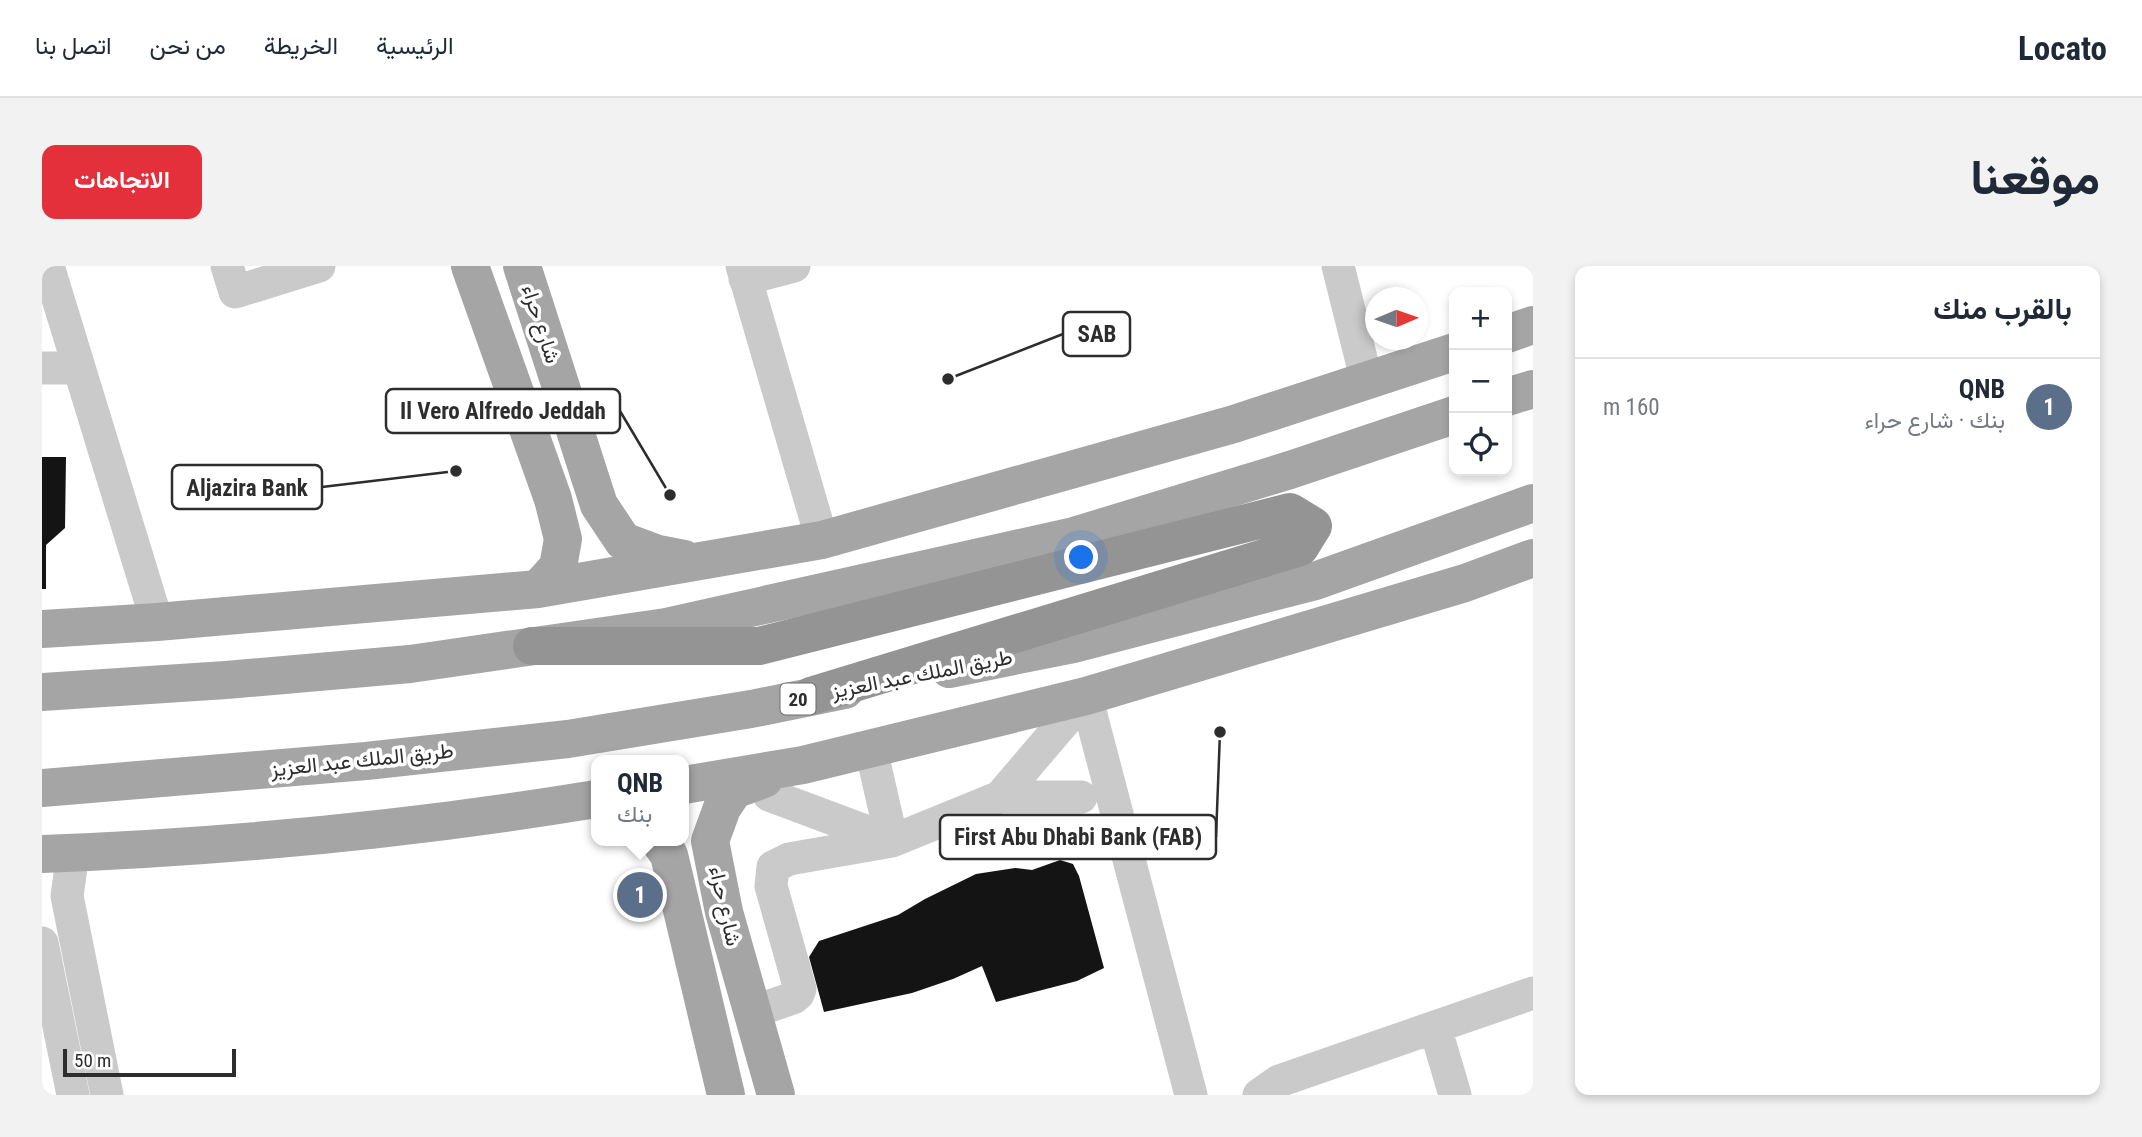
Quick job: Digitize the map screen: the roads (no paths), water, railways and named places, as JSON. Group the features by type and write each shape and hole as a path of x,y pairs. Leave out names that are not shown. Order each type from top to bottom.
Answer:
{"highway":[{"path":"532,646 759,646 1290,512 1313,526 1300,547 811,696"}],"main road":[{"path":"470,266 553,499 563,539 558,567 538,589"},
{"name":"شارع حراء","path":"522,266 600,505 623,541 658,554 700,561"},
{"path":"1512,332 1533,324"},
{"path":"42,629 157,622 538,589 822,540 1234,424 1449,354"},
{"path":"517,399 560,384"},
{"path":"1512,395 1533,389"},
{"path":"42,692 410,664 666,627 1074,536 1290,470 1449,417"},
{"name":"طريق الملك عبد العزيز","path":"42,788 366,761 568,739 811,696 1073,644 1315,581 1533,503"},
{"path":"689,784 803,765 1086,696 1465,583 1533,558"},
{"name":"شارع حراء","path":"776,1095 724,912 710,841 722,808 734,790 803,765"},
{"path":"57,854 167,849 362,830 591,800"},
{"path":"548,807 591,817"},
{"name":"شارع حراء","path":"663,846 669,855 721,1094"},
{"path":"685,923 724,912"}],"street":[{"path":"48,266 157,622"},
{"path":"227,266 235,292 319,266"},
{"path":"794,266 744,272 822,540"},
{"path":"1338,266 1367,382"},
{"path":"42,368 79,368"},
{"path":"1000,797 1086,696"},
{"path":"1086,696 1191,1095"},
{"path":"871,749 892,841"},
{"path":"769,794 892,841"},
{"path":"752,1012 793,998 798,995 800,989 771,886 773,867 789,859 892,841 1000,797 1081,797"},
{"path":"57,854 67,895 57,923 107,1095"},
{"path":"42,943 73,1095"},
{"path":"1259,1095 1279,1081 1533,993"},
{"path":"1436,1027 1455,1095"}],"place":[{"name":"SAB","path":"948,379"},
{"name":"Aljazira Bank","path":"456,471"},
{"name":"Il Vero Alfredo Jeddah","path":"670,495"},
{"name":"First Abu Dhabi Bank (FAB)","path":"1220,732"},
{"name":"QNB","path":"640,895"}]}
